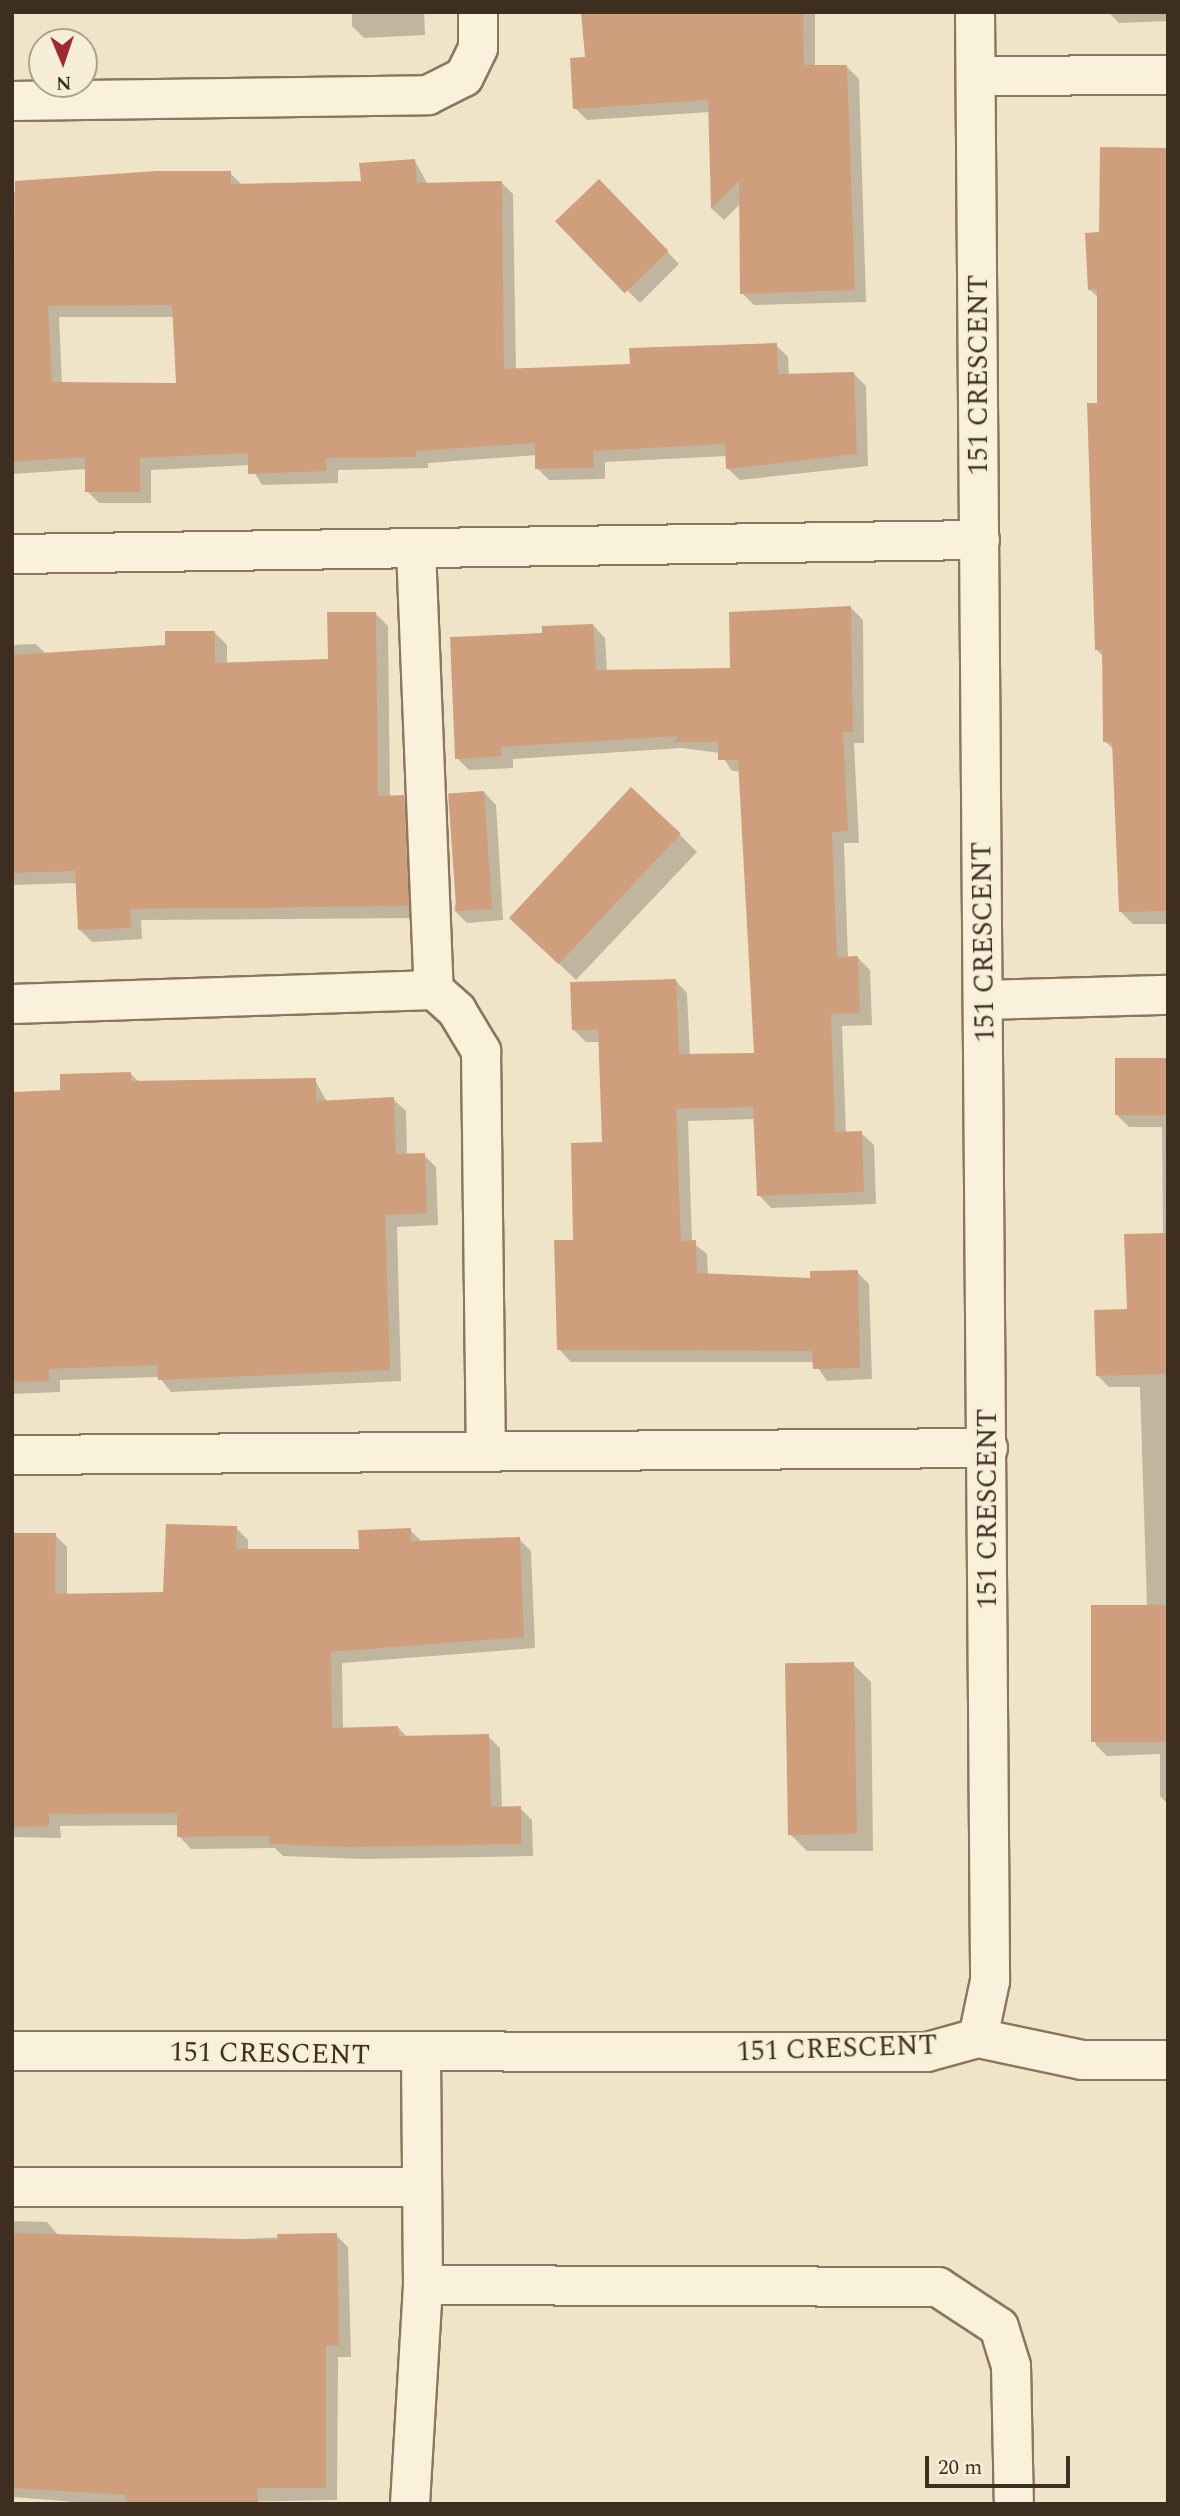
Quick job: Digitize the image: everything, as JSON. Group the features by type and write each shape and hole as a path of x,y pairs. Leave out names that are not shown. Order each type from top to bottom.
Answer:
{"street":[{"path":"12,101 428,95 464,77 478,48 478,12"},
{"name":"151 CRESCENT","path":"12,2050 421,2055 927,2052 978,2038 990,1981 985,1000 975,12"},
{"path":"976,75 1168,75"},
{"path":"12,554 980,540"},
{"path":"416,549 433,990"},
{"path":"12,1004 433,990 457,1011 481,1051 486,1450"},
{"path":"985,1000 1168,995"},
{"path":"12,1455 988,1448"},
{"path":"978,2038 1082,2060 1168,2060"},
{"path":"410,2504 423,2285 421,2055"},
{"path":"12,2187 421,2186"},
{"path":"423,2285 938,2287 999,2327 1011,2366 1014,2504"}],"building":[{"path":"581,12 803,12 804,65 847,65 855,290 740,294 739,181 711,209 708,100 573,109 570,58 585,57"},
{"path":"1100,147 1168,148 1168,911 1119,912 1112,742 1103,742 1102,650 1095,650 1087,403 1097,403 1097,289 1088,290 1085,233 1099,232"},
{"path":"415,159 417,183 502,181 504,369 630,364 629,348 777,343 778,374 854,372 857,454 726,469 725,444 593,451 594,468 535,469 535,443 416,451 416,457 326,458 327,471 248,474 248,453 140,458 140,492 85,492 85,457 12,462 15,181 156,171 231,171 231,184 361,181 359,163","holes":["172,305 176,383 52,382 48,306"]},
{"path":"599,179 668,251 625,293 555,221"},
{"path":"851,606 853,732 843,732 848,831 832,832 837,957 858,956 860,1013 831,1014 835,1132 862,1131 864,1192 757,1196 753,1107 676,1109 681,1241 696,1240 697,1273 810,1278 810,1271 858,1270 860,1368 813,1369 812,1351 557,1350 554,1240 573,1240 571,1143 602,1142 598,1030 572,1030 570,982 676,979 679,1054 754,1053 738,760 718,760 718,742 673,742 679,736 501,747 502,756 455,759 450,637 542,633 542,626 593,624 596,670 730,668 729,612"},
{"path":"327,612 376,612 378,796 404,795 409,906 130,909 131,928 78,930 75,871 12,873 12,655 165,645 165,631 215,631 215,663 328,659"},
{"path":"631,787 681,833 559,964 509,918"},
{"path":"484,791 492,909 456,911 448,794"},
{"path":"1115,1058 1168,1058 1168,1115 1115,1115"},
{"path":"131,1072 131,1081 316,1078 316,1101 394,1097 396,1154 425,1153 427,1213 385,1215 390,1370 158,1380 157,1365 49,1369 49,1381 12,1382 12,1092 60,1090 60,1074"},
{"path":"1168,1233 1168,1374 1096,1376 1094,1310 1127,1309 1124,1234"},
{"path":"166,1524 237,1526 236,1549 359,1549 358,1530 411,1528 411,1541 520,1537 524,1637 331,1652 332,1728 398,1726 399,1736 489,1734 491,1807 521,1806 521,1844 349,1847 269,1844 269,1836 177,1837 177,1813 49,1814 49,1826 12,1827 12,1533 56,1533 55,1594 163,1592"},
{"path":"1091,1605 1168,1605 1168,1742 1091,1742"},
{"path":"854,1662 857,1834 788,1835 785,1663"},
{"path":"12,2233 278,2240 277,2234 337,2233 339,2345 326,2346 326,2488 257,2488 258,2504 126,2504 126,2495 12,2488"}]}
